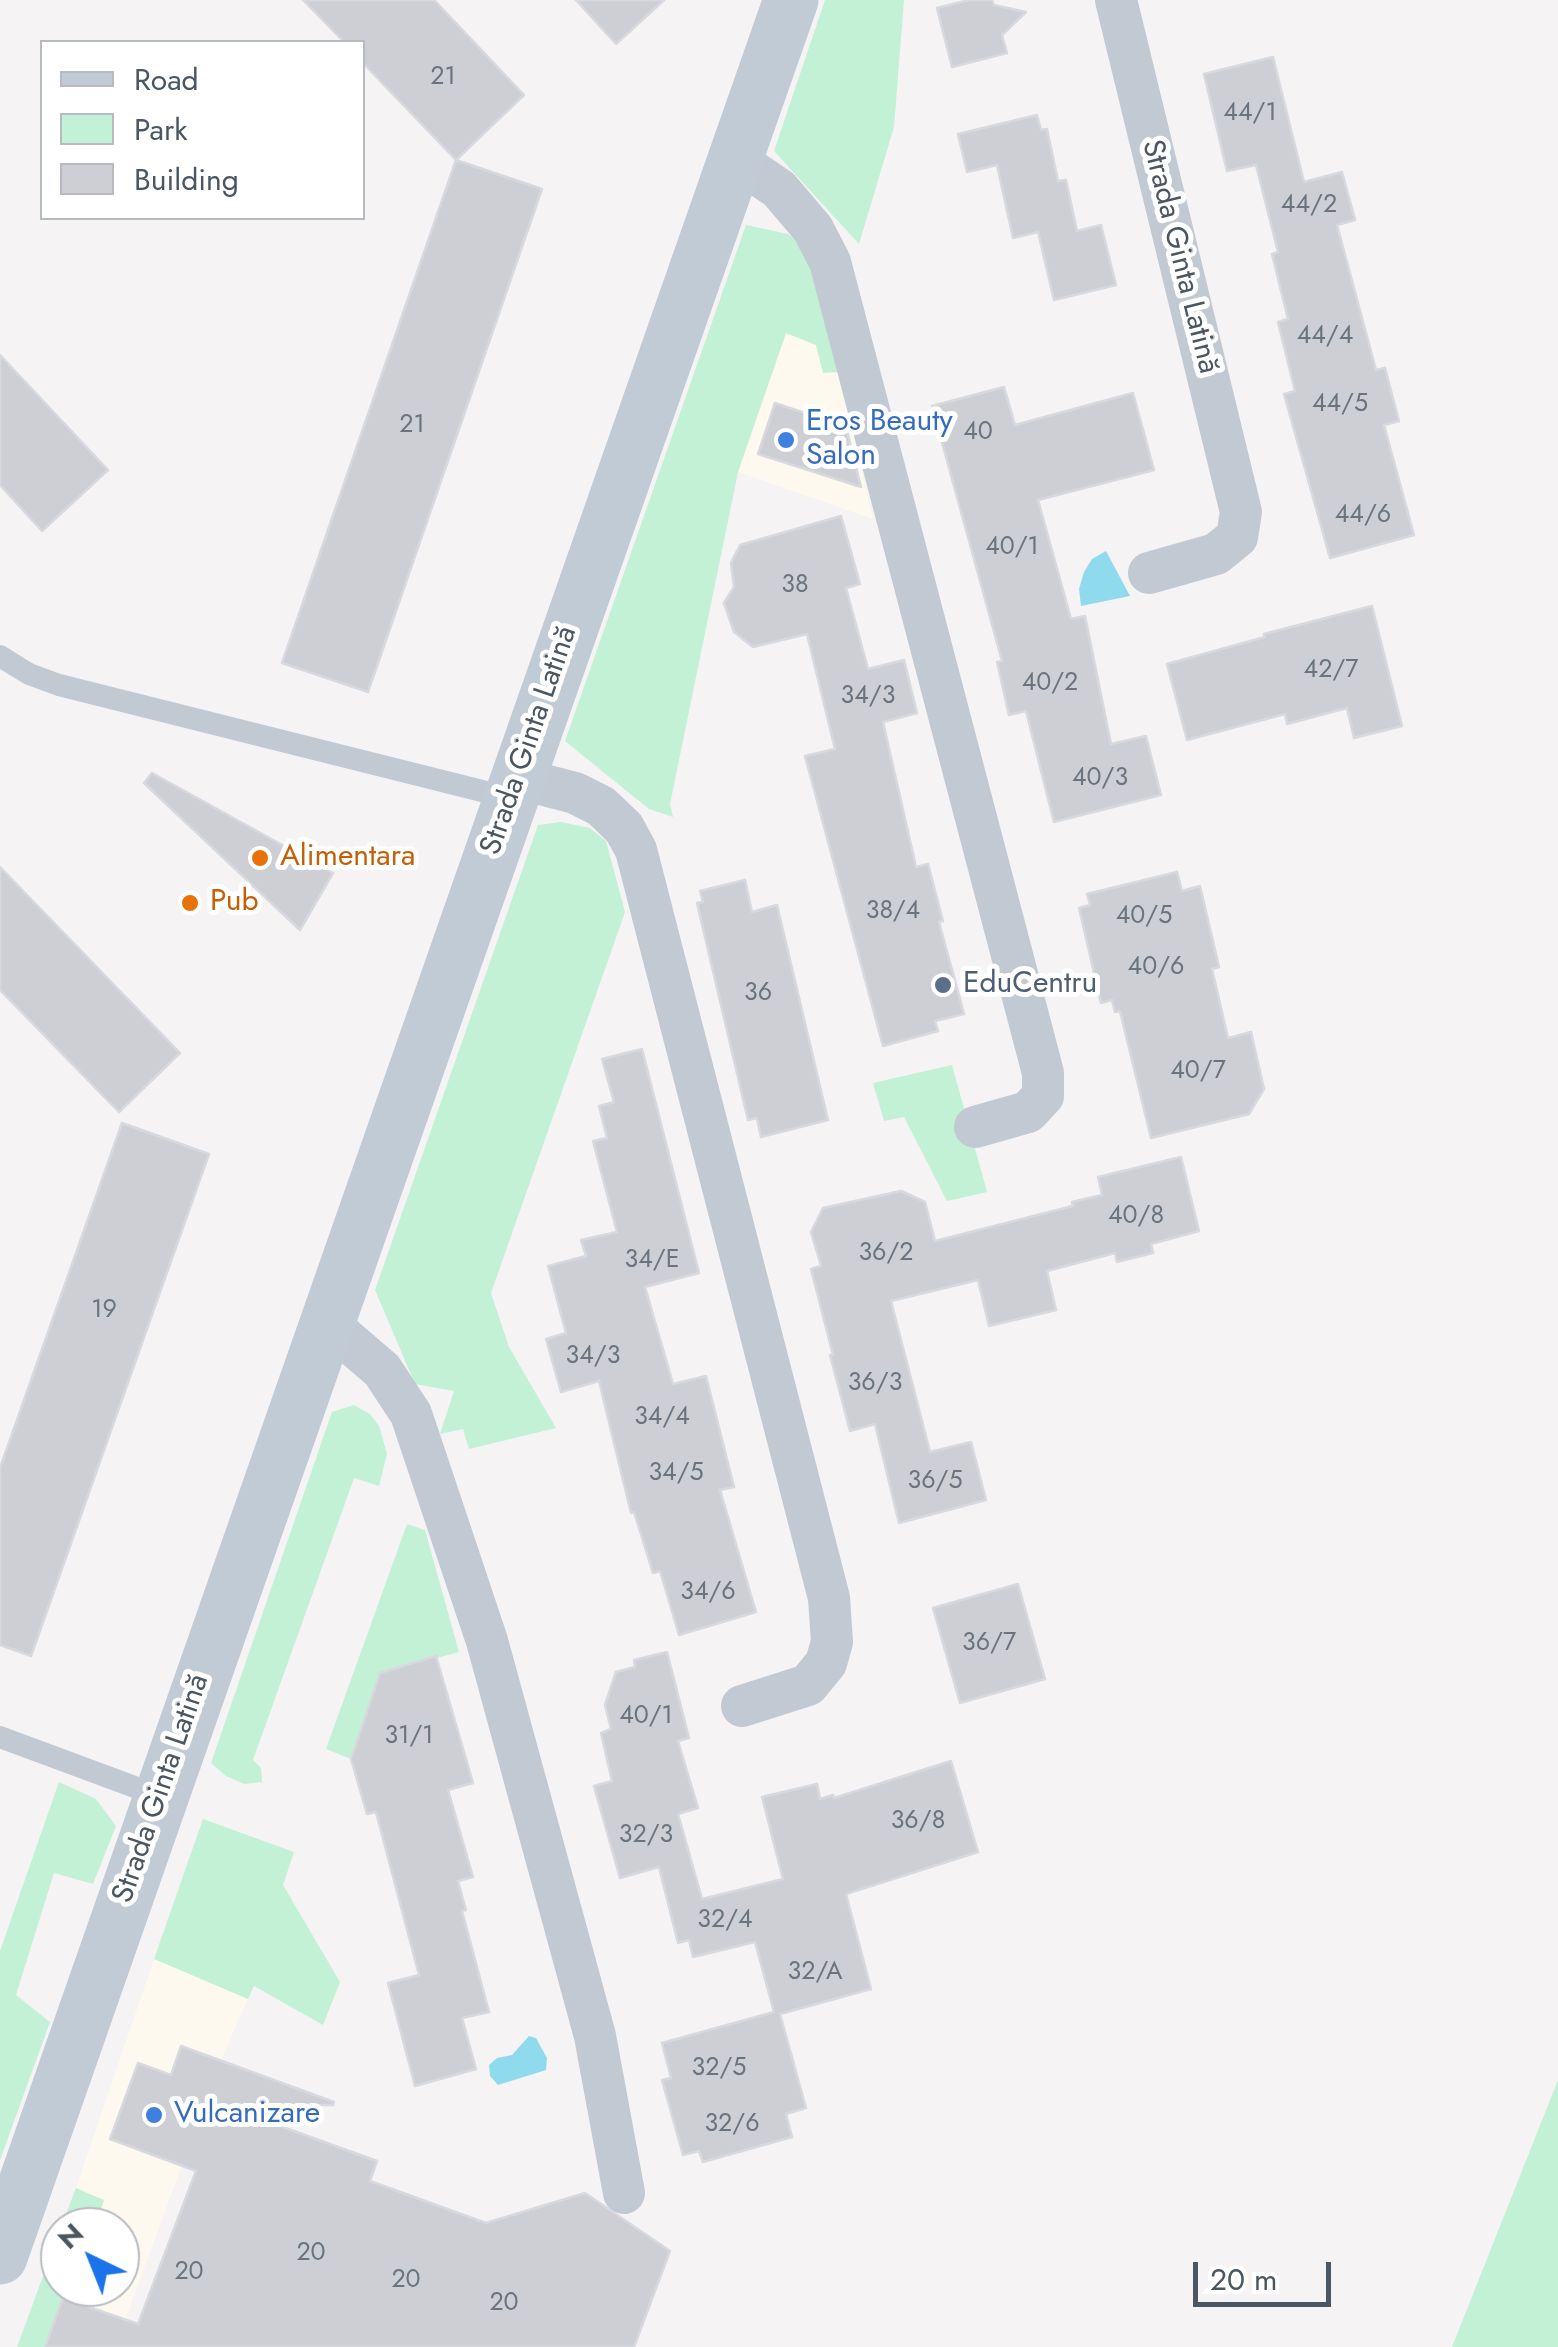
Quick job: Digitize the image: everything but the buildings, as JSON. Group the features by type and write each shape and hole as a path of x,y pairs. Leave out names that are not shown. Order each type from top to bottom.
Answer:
{"street":[{"name":"Strada Ginta Latină","path":"0,2256 791,0"},
{"name":"Strada Ginta Latină","path":"1116,0 1241,512 1237,538 1216,554 1149,573"},
{"path":"735,159 778,189 813,229 830,262 1043,1073 1043,1096 1028,1112 975,1126"},
{"path":"514,788 575,793 601,806 624,828 636,850 829,1598 832,1642 826,1663 808,1684 742,1706"},
{"path":"326,1322 382,1370 411,1414 488,1641 595,2036 624,2193"}],"lane":[{"path":"0,656 29,674 59,685 514,788"},
{"path":"0,1737 159,1796"}],"shaded area":[{"path":"786,333 816,344 839,372 873,519 738,472"},
{"path":"154,1959 248,1999 221,2060 140,2279 140,2207 102,2207 104,2201 76,2188"},
{"path":"60,2307 130,2307 115,2347 45,2347"}],"green space":[{"path":"825,0 904,0 894,127 859,244 774,151"},
{"path":"746,225 788,234 804,247 839,372 823,373 816,345 786,333 738,472 670,804 673,817 649,809 565,741"},
{"path":"561,822 590,828 606,841 625,912 491,1293 509,1347 556,1428 469,1449 463,1429 440,1434 454,1391 415,1384 375,1290 538,825"},
{"path":"952,1065 987,1192 947,1201 904,1117 884,1121 873,1083"},
{"path":"354,1405 370,1414 379,1426 387,1454 379,1486 354,1478 253,1760 261,1768 262,1782 244,1784 211,1763 332,1412"},
{"path":"407,1524 425,1530 459,1652 381,1673 351,1759 326,1749"},
{"path":"59,1782 96,1799 116,1826 93,1884 54,1873 16,1995 50,2022 0,2160 0,1951"},
{"path":"203,1819 294,1852 283,1885 340,1982 323,2025 254,1986 248,1999 154,1959"},
{"path":"1558,2080 1558,2347 1452,2347"},
{"path":"76,2188 104,2200 102,2207 69,2207"},
{"path":"40,2284 40,2307 60,2307 45,2347 17,2347"}],"water":[{"path":"1106,551 1130,596 1081,606 1079,589 1084,572 1092,559"},
{"path":"529,2036 536,2038 547,2058 546,2070 498,2085 490,2076 489,2065 497,2058 512,2055"}],"place":[{"name":"Eros Beauty Salon","path":"786,440"},
{"name":"Alimentara","path":"260,858"},
{"name":"Pub","path":"190,903"},
{"name":"EduCentru","path":"943,985"},
{"name":"Vulcanizare","path":"154,2115"}]}
